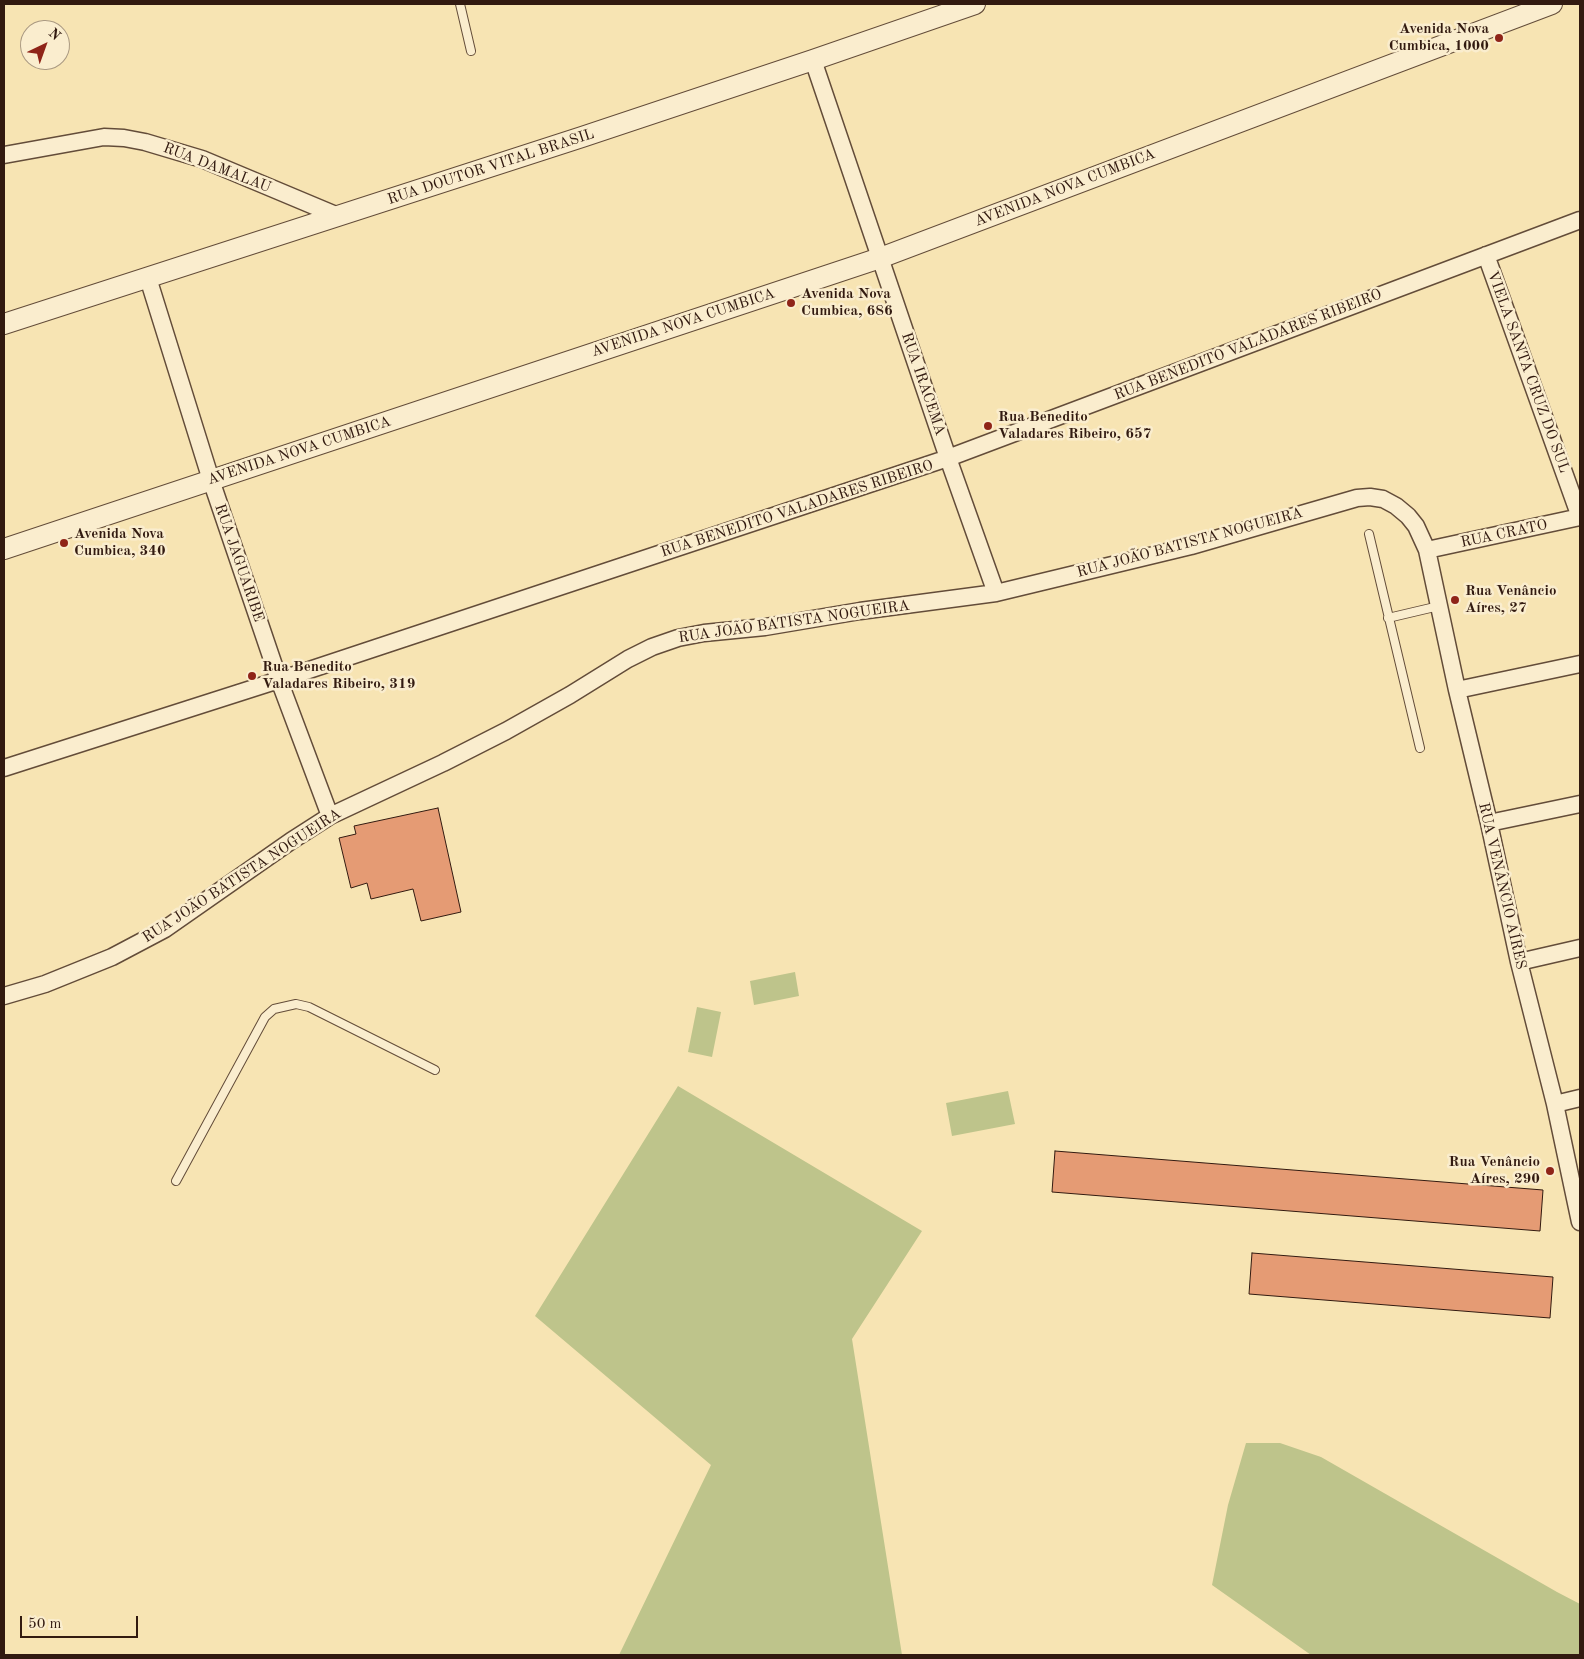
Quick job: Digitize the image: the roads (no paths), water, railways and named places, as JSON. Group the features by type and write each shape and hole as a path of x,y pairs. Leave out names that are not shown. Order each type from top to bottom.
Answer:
{"street":[{"name":"RUA DOUTOR VITAL BRASIL","path":"4,324 573,140 975,4"},
{"name":"AVENIDA NOVA CUMBICA","path":"4,549 880,258 1552,4"},
{"name":"RUA IRACEMA","path":"813,60 948,458 996,593"},
{"name":"RUA DAMALAU","path":"4,155 104,137 124,138 145,142 202,159 338,216"},
{"name":"RUA BENEDITO VALADARES RIBEIRO","path":"4,768 279,680 948,458 1580,220"},
{"name":"VIELA SANTA CRUZ DO SUL","path":"1486,255 1580,517"},
{"name":"RUA JAGUARIBE","path":"148,278 211,480 279,680 330,816"},
{"name":"RUA JOÃO BATISTA NOGUEIRA","path":"4,996 45,984 112,958 165,929 330,816 506,731 570,695 628,658 678,638 996,593 1191,546 1357,498 1383,499 1396,506 1416,526 1427,550"},
{"name":"RUA CRATO","path":"1427,550 1580,517"},
{"name":"RUA VENÂNCIO AÍRES","path":"1427,550 1457,690 1519,962 1555,1104 1580,1222"},
{"path":"1457,690 1580,664"},
{"path":"1488,824 1580,804"},
{"path":"1519,962 1580,948"},
{"path":"1555,1104 1580,1098"}],"lane":[{"path":"460,4 470,50"},
{"path":"1369,534 1420,748"},
{"path":"1388,618 1439,606"},
{"path":"176,1181 265,1017 274,1009 296,1004 309,1007 435,1070"}],"place":[{"name":"Avenida Nova Cumbica, 1000","path":"1499,38"},
{"name":"Avenida Nova Cumbica, 686","path":"791,303"},
{"name":"Rua Benedito Valadares Ribeiro, 657","path":"988,426"},
{"name":"Avenida Nova Cumbica, 340","path":"64,543"},
{"name":"Rua Venâncio Aíres, 27","path":"1455,600"},
{"name":"Rua Benedito Valadares Ribeiro, 319","path":"252,676"},
{"name":"Rua Venâncio Aíres, 290","path":"1550,1171"}]}
